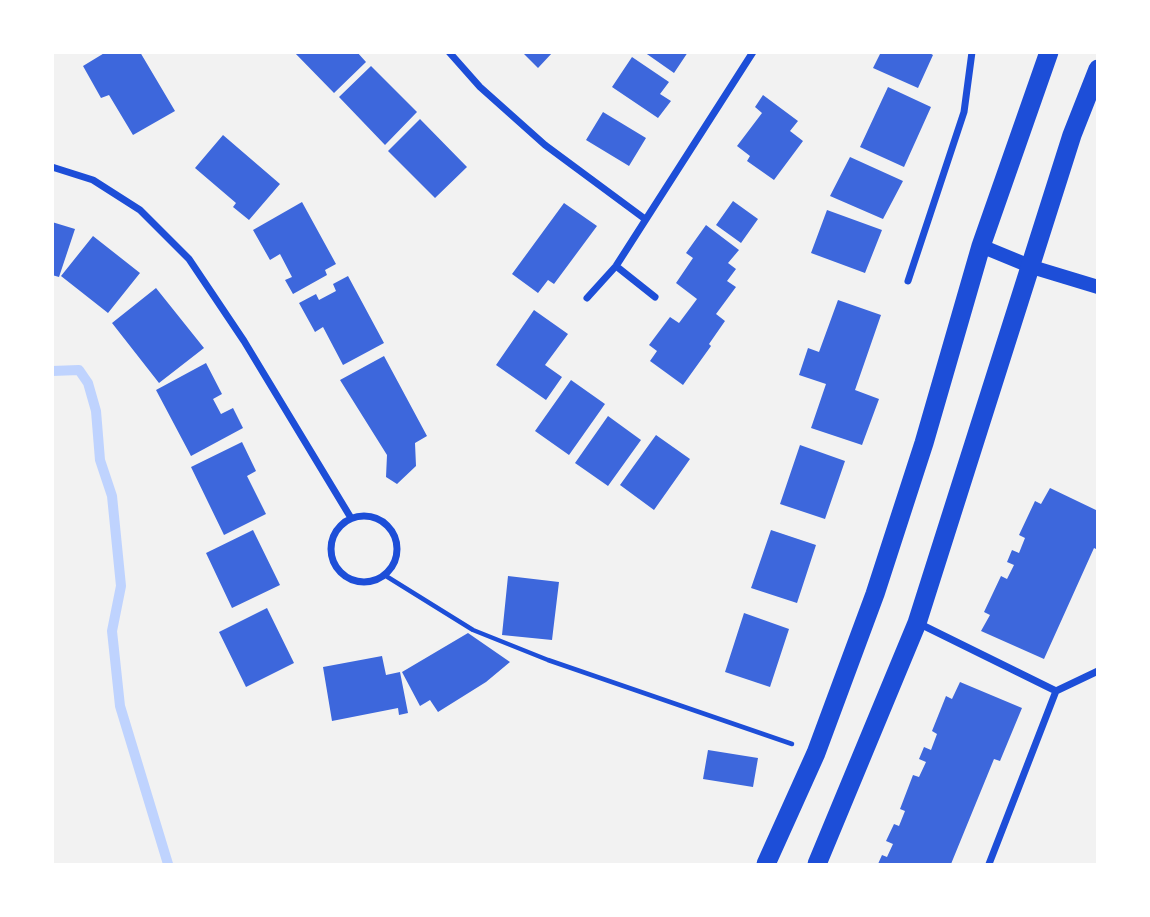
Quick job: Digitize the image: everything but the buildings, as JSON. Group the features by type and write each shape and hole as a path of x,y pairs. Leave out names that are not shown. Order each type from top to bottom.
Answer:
{"highway":[{"path":"766,864 816,753 887,556 924,443 981,246 1049,52"},
{"path":"817,864 917,623 1072,135 1097,69"}],"main road":[{"path":"981,246 1032,267 1097,287"}],"street":[{"path":"449,52 480,87 545,145 645,219"},
{"path":"587,298 615,266 753,52"},
{"path":"908,281 964,112 972,52"},
{"path":"52,167 93,180 140,210 189,259 244,341 351,518"},
{"path":"615,266 655,297"},
{"path":"365,515 381,519 396,535 397,561 386,576 369,583 350,580 336,568 331,547 338,528 351,518 365,515"},
{"path":"917,623 1056,691"},
{"path":"989,864 1056,691 1097,671"}],"path":[{"path":"386,576 473,630 548,660 816,753"}],"waterway":[{"path":"52,371 79,370 88,383 96,411 100,460 112,496 121,586 112,631 120,706 168,864"}]}
